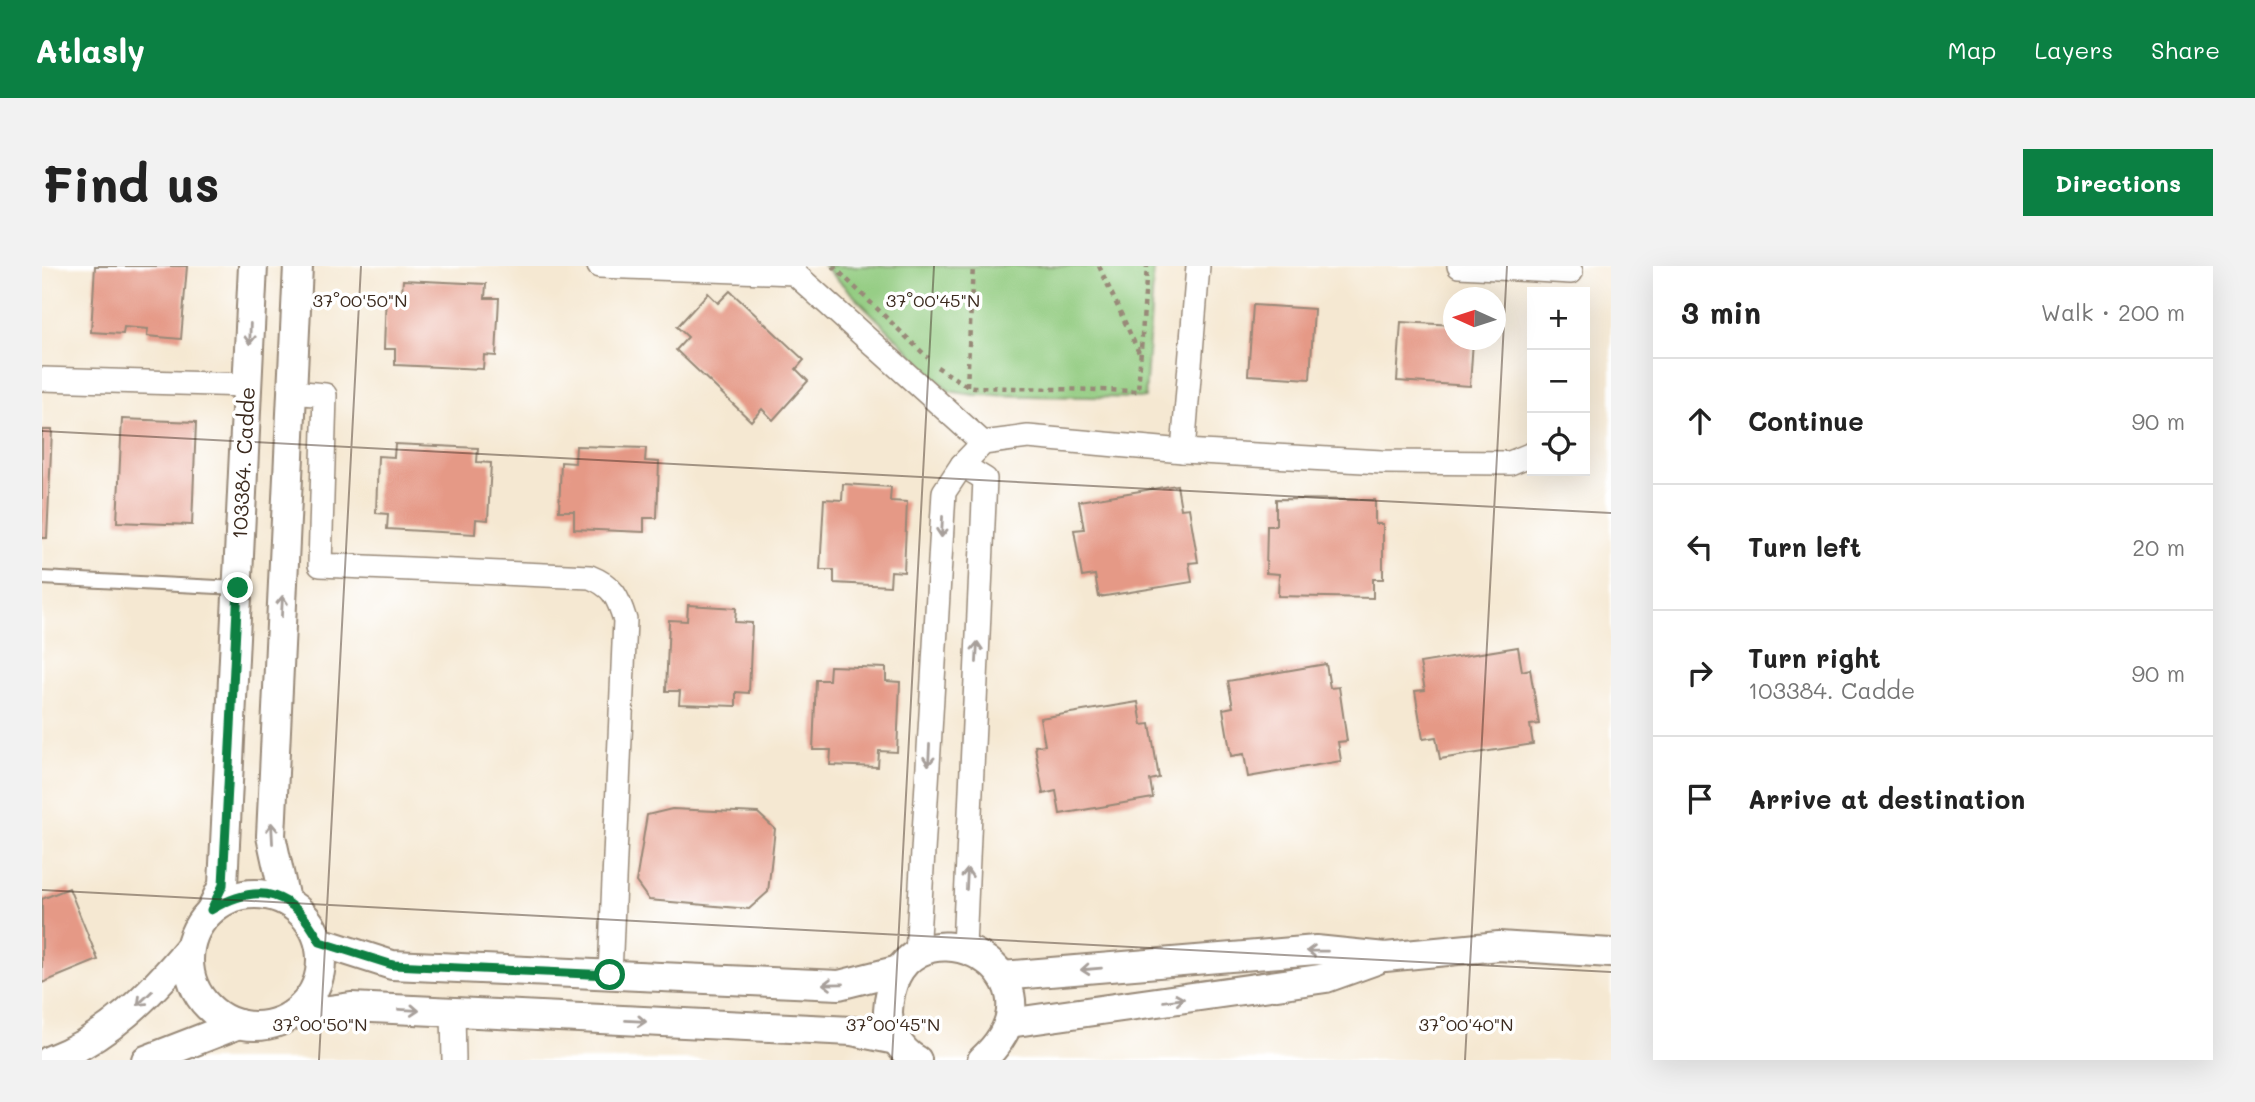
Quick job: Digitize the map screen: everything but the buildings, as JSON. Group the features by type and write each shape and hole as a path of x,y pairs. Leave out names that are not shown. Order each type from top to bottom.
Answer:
{"street":[{"name":"103384. Cadde","path":"211,910 223,885 253,266"},
{"path":"285,900 271,836 298,266"},
{"path":"599,266 794,270 983,443"},
{"path":"1182,451 1198,266"},
{"path":"1460,266 1571,277"},
{"path":"42,379 248,385"},
{"path":"292,392 325,396 320,565 590,577 603,582 618,595 625,620 610,975"},
{"path":"909,1054 887,1017 888,992 908,962 944,492 962,465 983,443 1028,437 1182,451 1433,462 1510,463 1527,456"},
{"path":"962,465 985,479 964,947"},
{"path":"292,1015 312,996 321,970 320,942 307,917 285,900 260,893 234,896 211,910 197,927 190,947 190,972 199,995 216,1014 239,1024 266,1026 292,1015 351,1007 852,1031 909,1054"},
{"path":"320,942 393,965 839,985 908,962 940,946 964,947 986,958 1002,976 1010,999 1009,1023 998,1045 982,1060"},
{"path":"1002,976 1316,950 1385,957 1499,946 1611,953"},
{"path":"50,1060 92,1039 117,1022 150,993 190,947"},
{"path":"1009,1023 1326,978 1385,957"},
{"path":"453,1012 454,1060"},
{"path":"146,1060 239,1024"}],"lane":[{"path":"42,578 238,588"}],"path":[{"path":"833,266 938,368 967,386 1138,391 1146,266"},
{"path":"967,386 973,266"},
{"path":"1099,266 1140,355"}],"green space":[{"path":"824,266 1154,266 1145,398 974,395 949,391"}],"route":[{"path":"238,588 223,885 211,910 234,896 260,893 285,900 307,917 320,942 393,965 610,975"}]}
